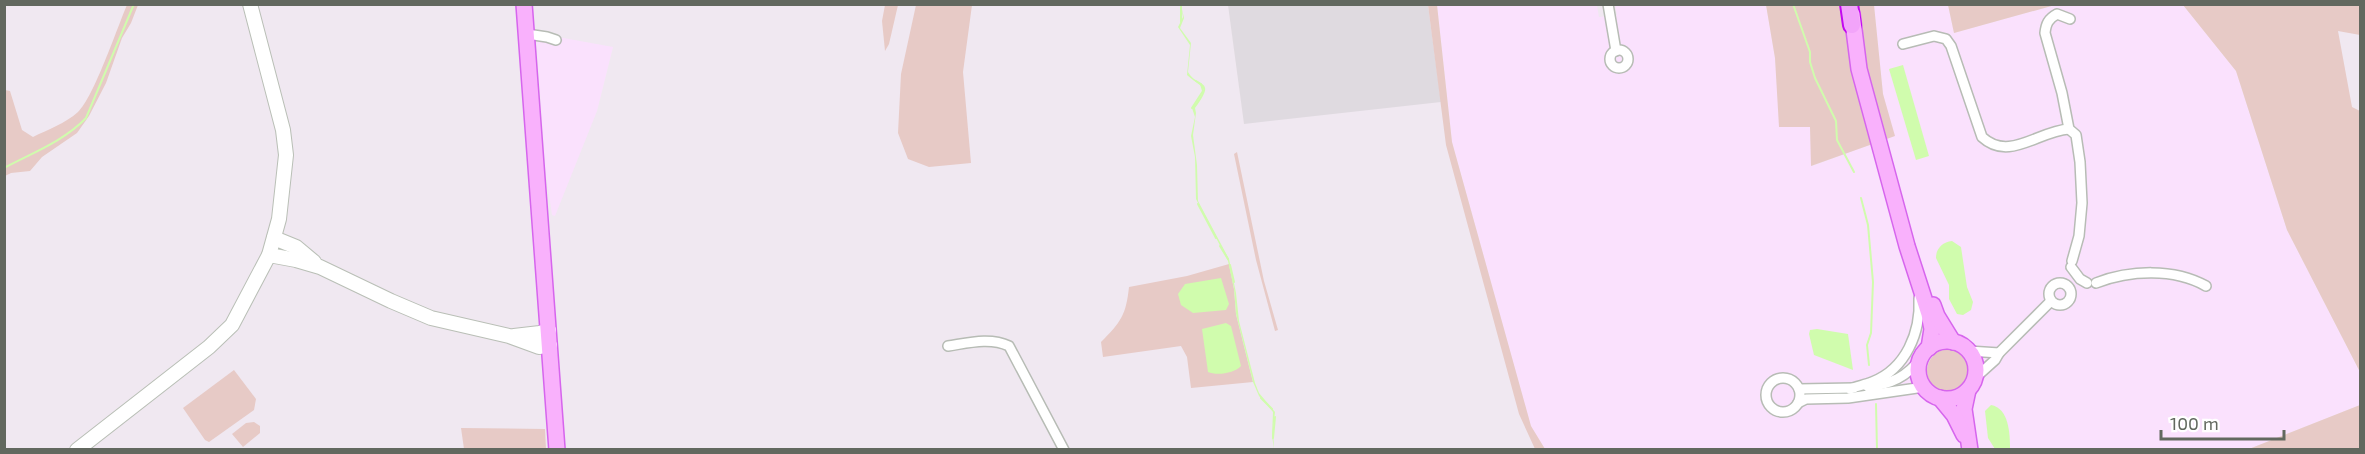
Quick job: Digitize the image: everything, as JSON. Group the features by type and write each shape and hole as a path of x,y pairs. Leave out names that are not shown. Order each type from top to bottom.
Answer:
{"highway":[{"path":"1850,4 1852,25"}],"main road":[{"path":"77,450 201,354 232,326 269,255 282,199 286,155 283,130 250,4"},
{"path":"524,4 557,450"},
{"path":"1858,4 1868,70 1880,121 1925,282 1937,316 1953,342 1969,351 1975,362 1965,409 1970,450"},
{"path":"1852,25 1859,69 1932,329 1919,368 1920,378 1924,387 1940,398 1954,415 1970,450"},
{"path":"274,238 296,248 320,267"},
{"path":"269,255 320,267 431,318 508,336 551,366"},
{"path":"508,336 540,333 549,338"},
{"path":"1925,353 1943,342 1953,342"},
{"path":"1940,398 1950,399 1960,396 1971,384"}],"street":[{"path":"1608,4 1616,51"},
{"path":"2070,19 2057,14 2051,17 2046,25 2045,33 2062,93 2069,129 2076,135 2082,176 2079,236 2072,264 2080,279 2092,283 2126,275 2163,273 2197,281 2206,286"},
{"path":"527,34 556,40"},
{"path":"1903,44 1934,36 1946,39 1951,46 1982,137 1991,145 2000,148 2011,147 2055,130 2069,129"},
{"path":"1850,389 1872,382 1892,370 1903,359 1911,343 1918,324 1920,309 1918,290 1907,246"},
{"path":"1971,384 2051,301"},
{"path":"948,346 982,341 999,342 1009,346 1064,450"},
{"path":"1969,351 1978,354 1999,353"},
{"path":"1798,389 1850,389 1882,385 1904,377 1925,353"},
{"path":"1775,380 1790,380 1798,389 1798,402 1795,408 1783,412 1771,408 1766,398 1767,388 1775,380"},
{"path":"1798,402 1806,399 1848,399 1924,387"}],"shaded area":[{"path":"1948,4 2055,5 1954,33"},
{"path":"127,5 138,5 122,38 106,83 89,116 77,133 42,157 30,171 5,176 5,90 10,91 22,130 33,137 73,116 91,92"},
{"path":"885,5 898,5 889,44 885,51 882,21"},
{"path":"916,5 972,5 963,72 971,163 929,167 908,159 898,133 901,74"},
{"path":"1181,5 1184,18 1180,28 1191,43 1188,72 1205,88 1205,92 1195,108 1196,113 1193,135 1197,165 1198,201 1229,259 1239,321 1255,383 1259,393 1275,412 1274,449 1272,436 1273,412 1259,396 1253,382 1236,314 1228,261 1196,199 1195,157 1191,136 1195,117 1192,108 1202,95 1203,88 1187,75 1190,45 1178,27 1183,17"},
{"path":"1228,5 1428,5 1441,102 1244,124"},
{"path":"1428,5 1437,5 1452,142 1531,426 1545,449 1535,449 1519,414 1446,145"},
{"path":"1437,5 1597,5 1599,17 1617,15 1615,5 1766,5 1775,58 1780,127 1810,126 1812,166 1894,136 1883,94 1874,5 1948,5 1954,33 2055,5 2183,5 2236,71 2287,230 2360,372 2360,405 2249,449 1545,449 1531,427 1452,142"},
{"path":"1766,5 1874,5 1883,94 1895,136 1811,166 1810,127 1779,127 1775,58"},
{"path":"2183,5 2360,5 2360,35 2338,31 2352,107 2360,111 2360,372 2287,230 2236,71"},
{"path":"536,33 613,47 597,111 555,216 552,215 545,167"},
{"path":"1903,65 1929,156 1916,160 1889,69"},
{"path":"1237,152 1264,281 1278,330 1275,331 1256,260 1234,154"},
{"path":"1952,241 1961,247 1967,287 1973,302 1971,310 1963,315 1957,314 1949,299 1949,285 1936,258 1941,246"},
{"path":"1229,264 1236,314 1253,382 1191,388 1187,357 1181,346 1103,357 1101,342 1121,318 1129,287 1187,276"},
{"path":"1221,278 1229,304 1226,310 1193,313 1181,305 1178,294 1185,284"},
{"path":"1226,323 1231,326 1241,366 1226,373 1208,372 1202,329"},
{"path":"1810,330 1848,334 1853,370 1814,355 1809,334"},
{"path":"1949,349 1964,356 1971,371 1964,386 1949,393 1934,386 1927,371 1934,356"},
{"path":"234,370 256,399 254,410 209,442 205,440 183,408"},
{"path":"1991,405 1997,407 2005,416 2009,429 2010,449 1995,449 1988,438 1985,411"},
{"path":"2360,405 2360,449 2249,449"},
{"path":"254,422 260,426 260,433 243,447 232,434 246,423"},
{"path":"461,428 545,429 546,449 464,449"}],"waterway":[{"path":"4,168 58,140 86,118 134,4"},
{"path":"1181,4 1181,22"},
{"path":"1793,4 1810,52 1810,62 1815,78 1836,121 1837,140 1854,172"},
{"path":"1192,108 1203,91 1201,84 1196,81"},
{"path":"1861,198 1868,225 1873,282 1871,333 1867,345 1869,365"},
{"path":"1198,204 1216,238"},
{"path":"1220,246 1228,259"},
{"path":"1230,265 1234,282"},
{"path":"1261,398 1272,409"},
{"path":"1876,404 1877,450"},
{"path":"1273,438 1275,417"}]}
